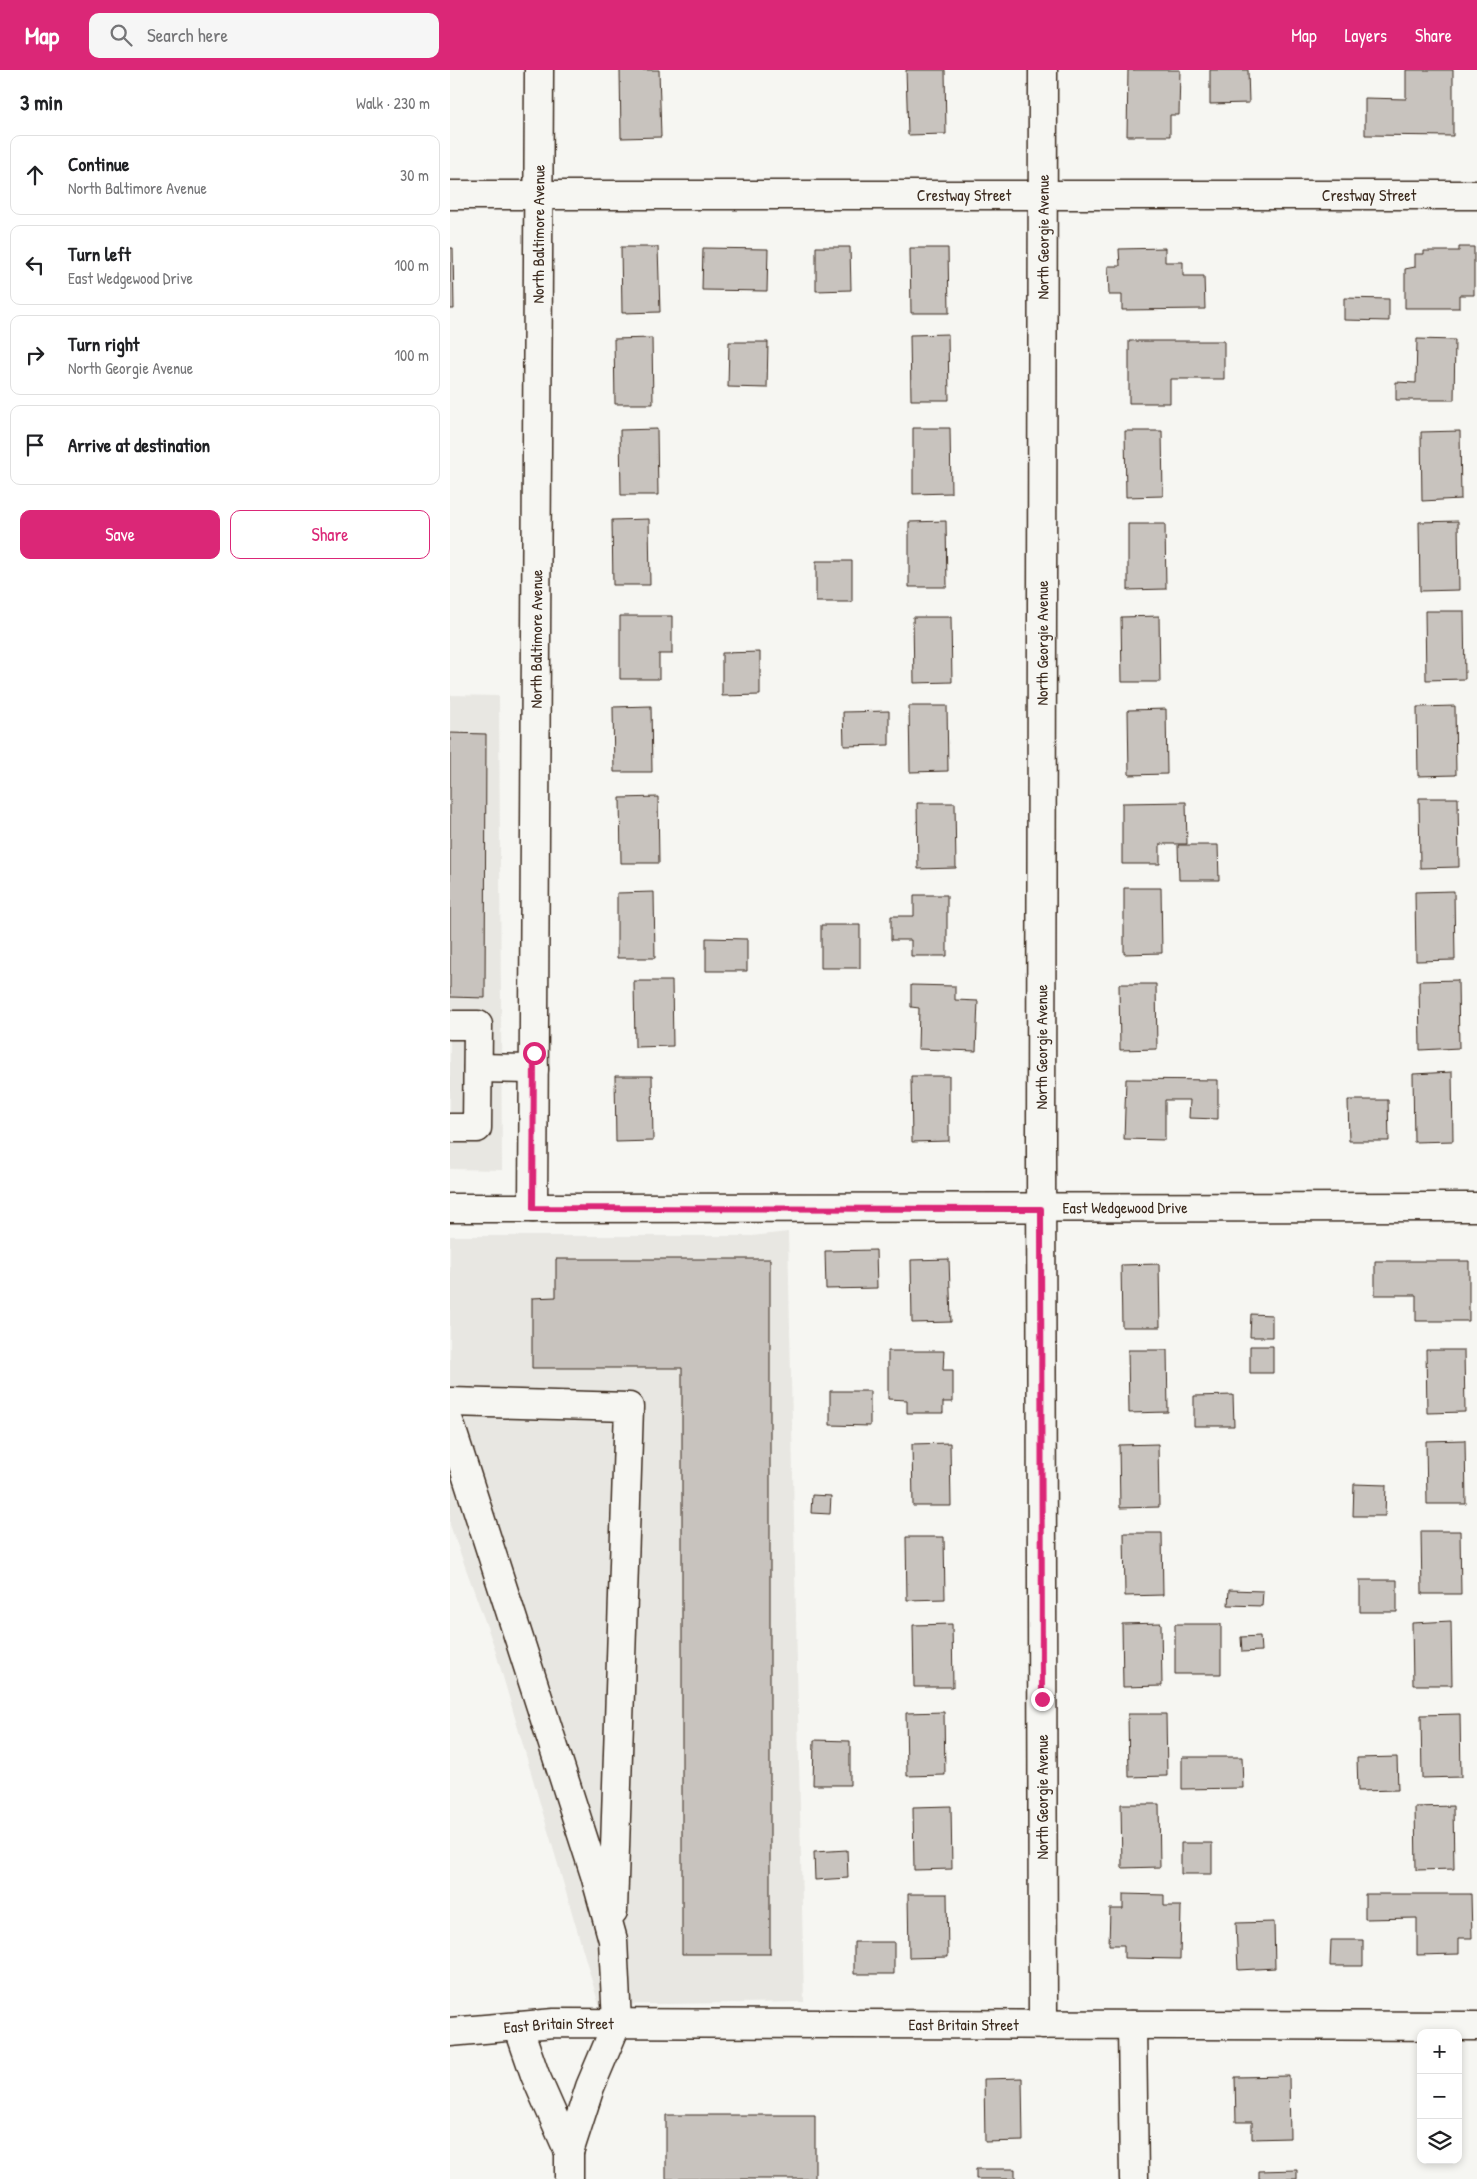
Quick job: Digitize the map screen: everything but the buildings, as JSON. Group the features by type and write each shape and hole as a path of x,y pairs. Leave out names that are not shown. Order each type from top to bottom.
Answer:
{"street":[{"name":"North Baltimore Avenue","path":"533,1208 540,195 539,70"},
{"name":"North Georgie Avenue","path":"1042,2025 1043,70"},
{"name":"Crestway Street","path":"450,196 1477,195"},
{"path":"450,1025 478,1025 477,1128 450,1128"},
{"path":"478,1068 534,1068"},
{"name":"East Wedgewood Drive","path":"450,1208 1041,1209 1477,1207"},
{"path":"450,1402 629,1407 612,1940 617,2024 590,2087 569,2152 569,2179"},
{"path":"450,1424 595,1875 612,1940"},
{"name":"East Britain Street","path":"450,2032 518,2026 617,2024 1477,2026"},
{"path":"1132,2025 1134,2179"},
{"path":"518,2026 535,2076 569,2152"}],"shaded area":[{"path":"450,695 499,696 502,1170 450,1169"},
{"path":"788,1232 804,2002 599,2005 494,1646 450,1525 450,1236 752,1236"}],"route":[{"path":"534,1053 533,1208 1041,1209 1042,1699"}]}
